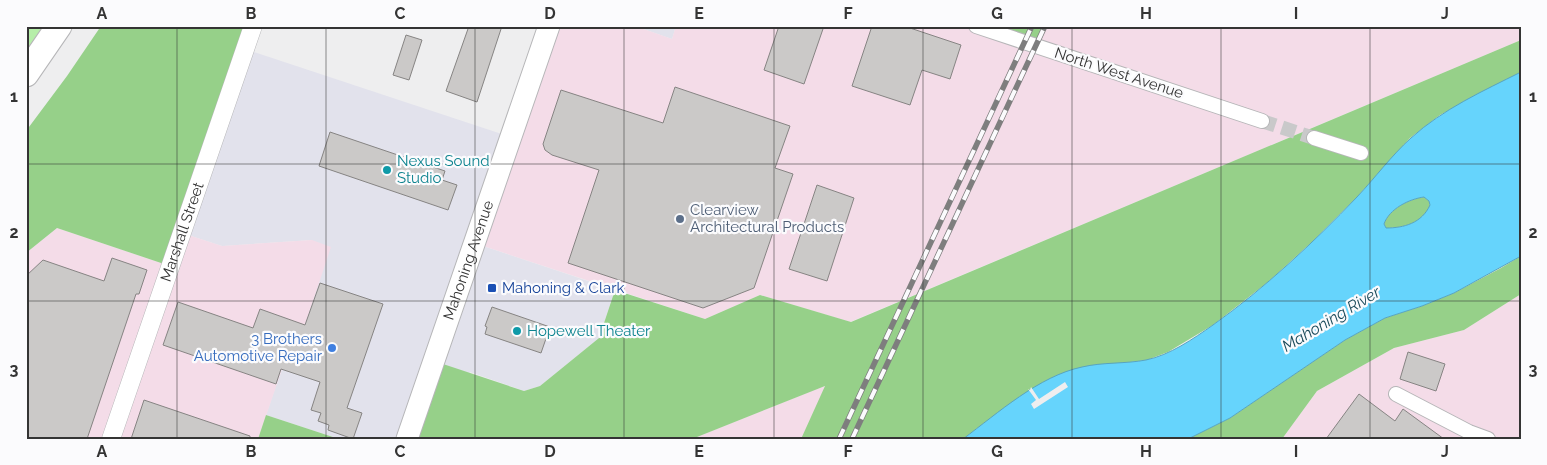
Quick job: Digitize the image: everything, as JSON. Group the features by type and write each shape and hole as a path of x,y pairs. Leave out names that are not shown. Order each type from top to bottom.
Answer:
{"highway":[{"path":"26,74 59,26"}],"main road":[{"name":"Mahoning Avenue","path":"407,439 549,26"}],"street":[{"name":"Marshall Street","path":"112,439 253,26"},
{"name":"North West Avenue","path":"976,26 1262,121"},
{"path":"1314,138 1360,153"},
{"path":"1396,394 1469,432 1488,439"}],"shaded area":[{"path":"549,26 635,26 672,39 676,26 1521,26 1521,40 850,322 760,295 705,319 474,243"},
{"path":"635,26 676,26 672,39"},
{"path":"245,49 511,137 474,243 615,290 599,338 540,386 524,391 470,372 407,439 339,439 266,415 298,322 305,325 312,240 222,246 182,233"},
{"path":"57,228 170,266 182,233 222,246 312,240 331,247 305,325 298,323 258,439 26,439 26,253"},
{"path":"1521,294 1521,439 1282,439 1317,391 1394,348 1464,330"},
{"path":"826,386 801,439 692,439 814,390"}],"green space":[{"path":"26,26 59,26 26,74"},
{"path":"101,26 253,26 170,266 57,228 26,253 26,131"},
{"path":"978,26 1047,26 1037,46"},
{"path":"1521,40 1521,72 1440,115 1410,138 1357,197 1313,241 1268,282 1213,325 1168,352 1147,360 1123,363 1010,404 963,439 801,439 825,386 692,439 407,439 434,361 524,391 540,386 599,338 615,290 705,319 760,295 851,322"},
{"path":"1424,197 1429,201 1430,206 1422,217 1406,226 1386,228 1384,224 1395,209 1406,202"},
{"path":"1521,256 1521,294 1464,330 1394,348 1317,391 1282,439 1188,439 1230,418 1345,340 1385,318 1454,293"},
{"path":"266,415 339,439 258,439"}],"water":[{"name":"Mahoning River","path":"1521,72 1521,256 1454,293 1385,318 1345,340 1230,418 1188,439 963,439 1005,407 1050,378 1090,365 1155,358 1197,336 1251,296 1306,248 1364,190 1397,152 1423,128 1464,101","holes":["1424,197 1429,201 1430,205 1427,211 1417,220 1399,227 1386,228 1384,224 1395,209 1412,200"]}],"pier":[{"path":"1065,382 1068,387 1034,409 1031,404 1036,400 1028,389 1030,390 1031,387 1039,399"}],"building":[{"path":"469,26 502,26 477,102 446,91"},
{"path":"779,26 824,26 804,84 764,70"},
{"path":"872,26 904,26 961,45 950,79 922,70 910,105 852,86"},
{"path":"406,35 422,40 409,80 393,75"},
{"name":"Clearview Architectural Products","path":"675,87 790,126 775,168 793,174 754,288 703,308 568,263 599,170 552,155 545,150 543,144 561,90 663,123"},
{"name":"Nexus Sound Studio","path":"330,132 445,171 442,180 457,185 448,210 319,166"},
{"path":"817,185 854,198 827,281 789,269"},
{"path":"112,258 147,270 139,294 136,294 87,439 26,439 26,276 43,260 104,281"},
{"path":"320,283 383,304 347,408 362,413 353,439 328,430 329,425 318,421 321,413 311,410 320,382 281,369 276,384 163,345 178,302 253,328 260,309 305,325"},
{"name":"Hopewell Theater","path":"492,307 550,327 541,353 485,334 487,327 485,326"},
{"path":"1408,352 1445,364 1436,391 1400,379"},
{"path":"1359,394 1395,421 1403,409 1444,439 1326,439"},
{"path":"144,400 250,436 250,439 131,439"}],"tunnel":[{"path":"1262,121 1314,138"}],"railway":[{"path":"839,439 1032,26"},
{"path":"852,439 1045,26"}],"place":[{"name":"Nexus Sound Studio","path":"387,170"},
{"name":"Clearview Architectural Products","path":"680,219"},
{"name":"Mahoning & Clark","path":"492,288"},
{"name":"Hopewell Theater","path":"517,331"},
{"name":"3 Brothers Automotive Repair","path":"332,348"}]}
